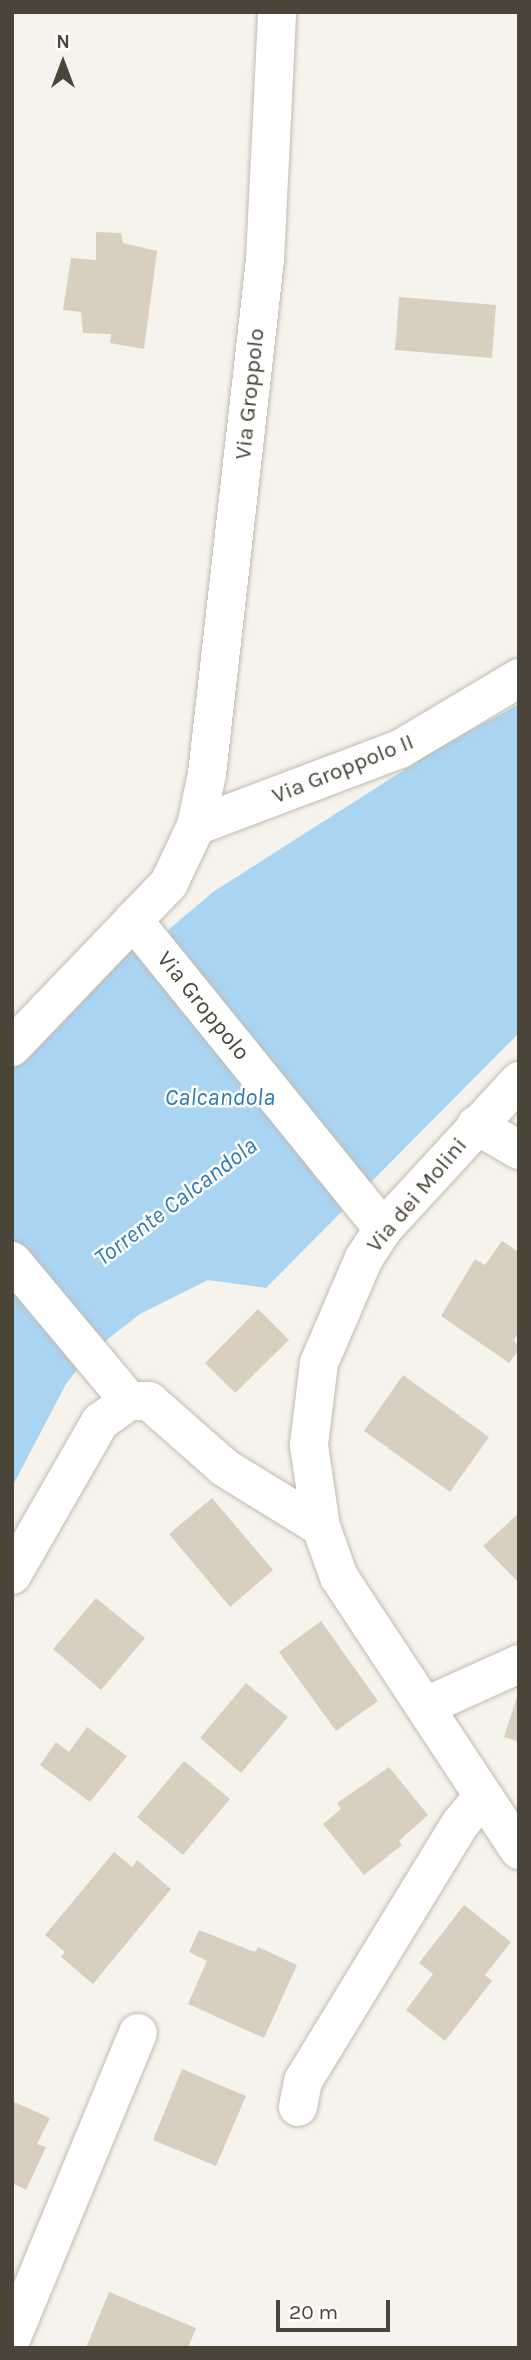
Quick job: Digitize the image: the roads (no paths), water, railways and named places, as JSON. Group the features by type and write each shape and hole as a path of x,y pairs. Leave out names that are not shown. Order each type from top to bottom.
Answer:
{"street":[{"name":"Via Groppolo","path":"12,1047 140,928 169,883 196,826 207,774 265,260 276,12"},
{"name":"Via Groppolo II","path":"196,826 400,749 519,678"},
{"name":"Via Groppolo","path":"140,928 373,1218"},
{"name":"Via dei Molini","path":"519,1081 476,1125 373,1218 364,1258 319,1363 309,1445 321,1527 338,1577 519,1850"},
{"path":"476,1125 519,1150"},
{"path":"12,1261 129,1401"},
{"path":"12,1575 100,1422 129,1401 149,1401 225,1468 321,1527"},
{"path":"426,1706 514,1655"},
{"path":"298,2107 303,2081 460,1824 483,1797"},
{"path":"12,2337 138,2033"}],"water":[{"name":"Calcandola","path":"519,704 519,1033 266,1288 208,1280 140,1314 90,1353 66,1384 12,1487 12,1070 137,944 148,947 213,892 437,749"}],"water label":[{"name":"Torrente Calcandola","path":"176,1202"}]}
